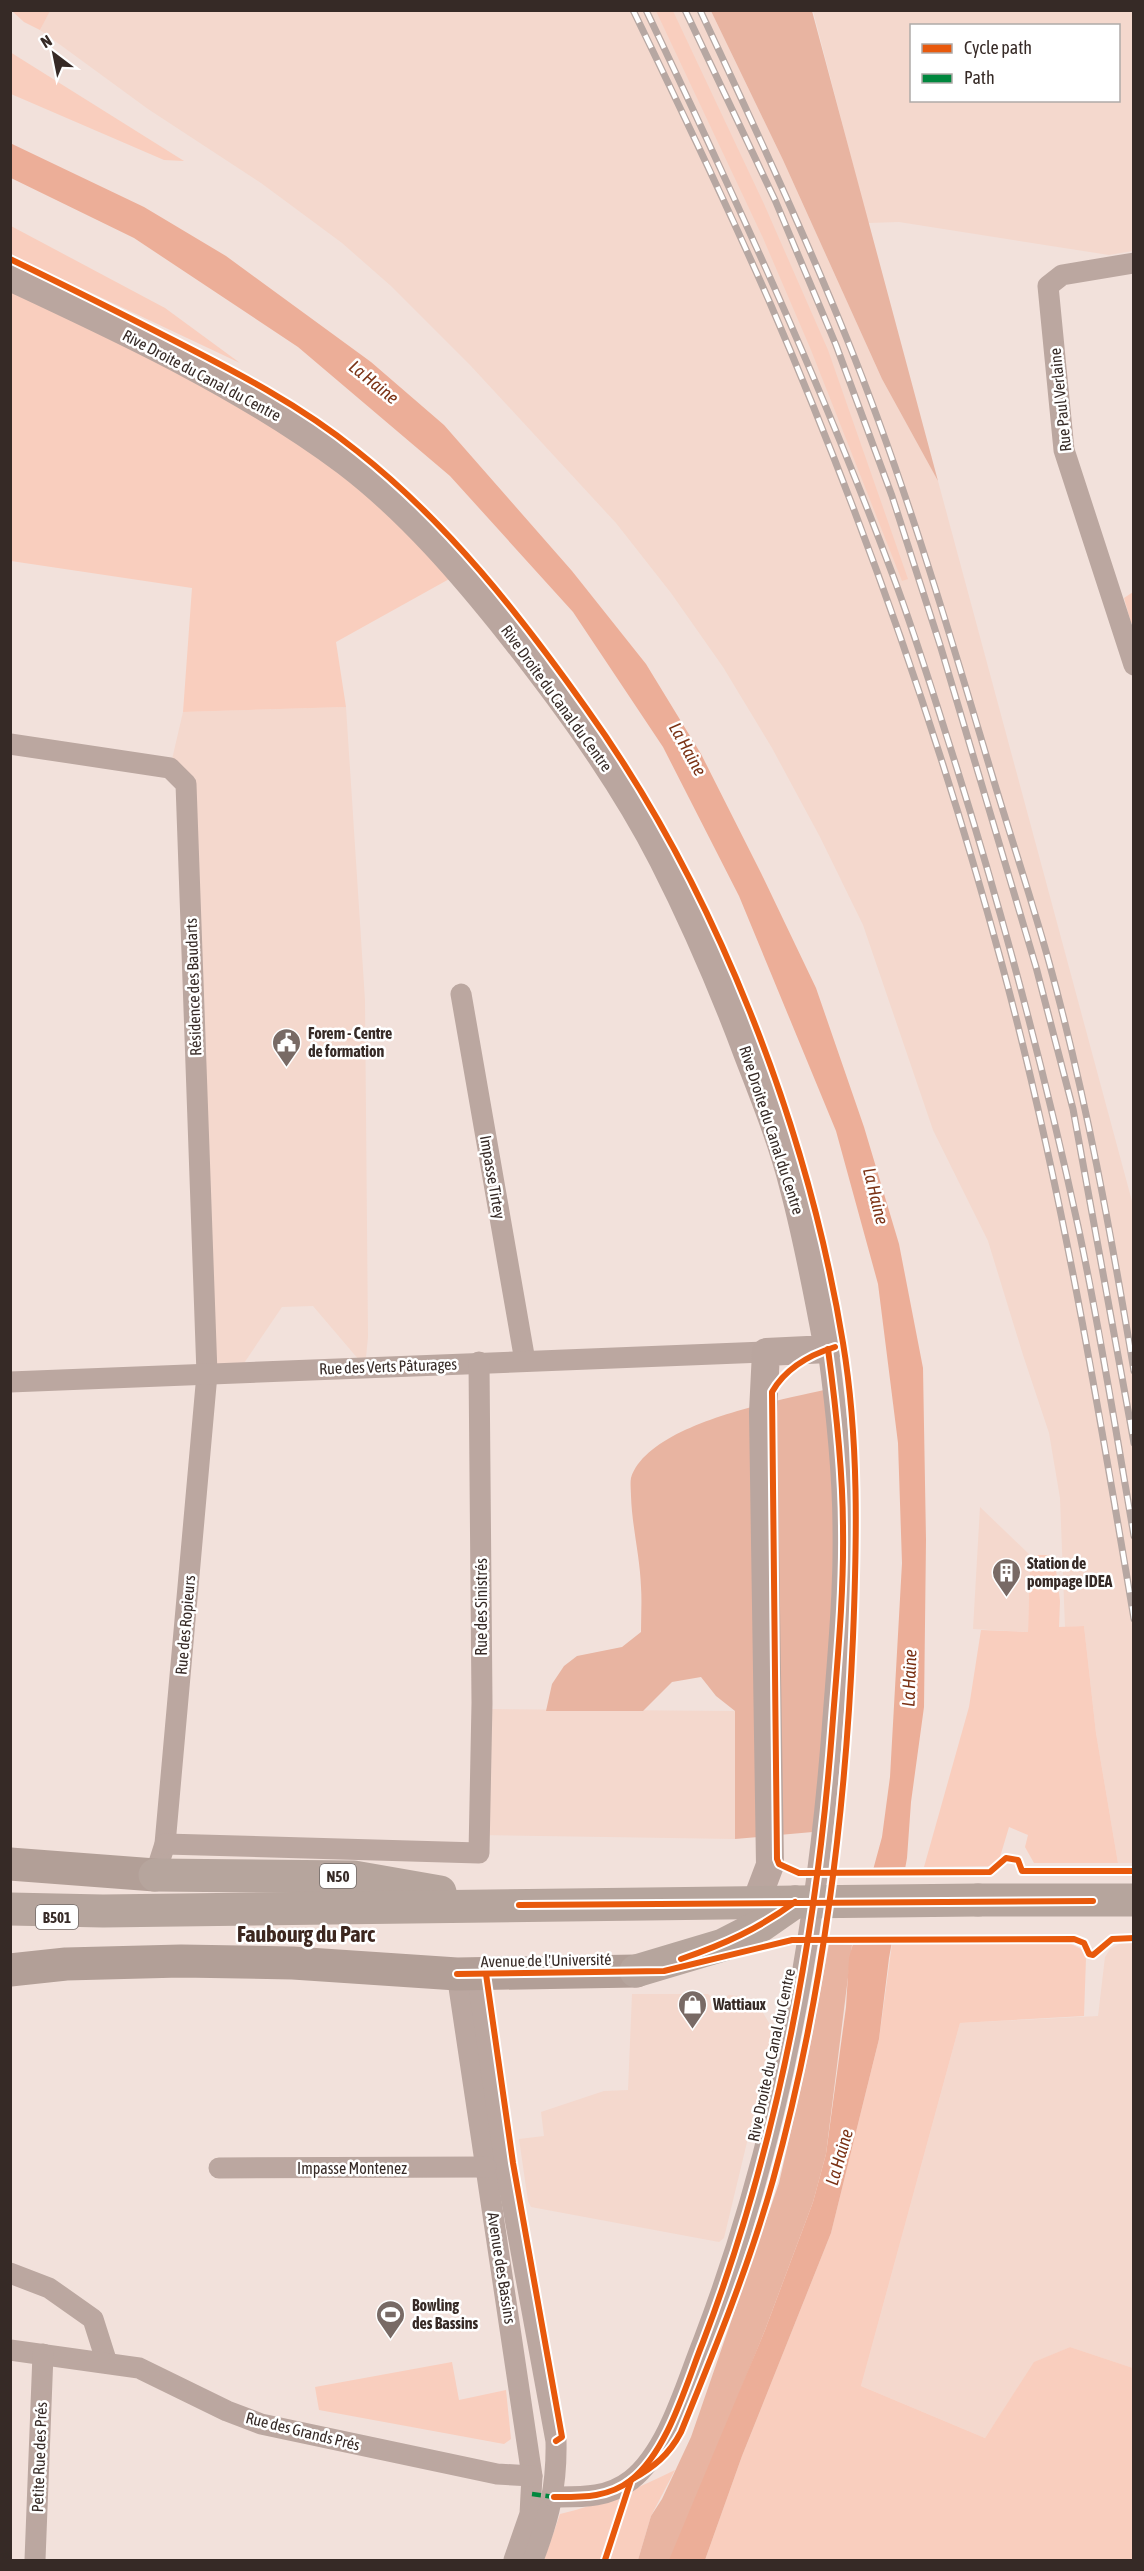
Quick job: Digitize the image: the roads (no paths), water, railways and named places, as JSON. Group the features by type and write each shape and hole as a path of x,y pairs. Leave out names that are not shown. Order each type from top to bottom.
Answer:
{"highway":[{"name":"N50","path":"155,1875 354,1876 519,1905 1134,1900"},
{"path":"636,1971 723,1945 762,1925 795,1902"},
{"name":"B501","path":"10,1910 103,1911 519,1905"},
{"name":"B501","path":"10,1923 103,1911"}],"main road":[{"name":"N50","path":"10,1864 155,1875"},
{"name":"Avenue de l'Université","path":"10,1970 66,1964 181,1961 293,1963 467,1974 636,1971"}],"street":[{"name":"Rue Paul Verlaine","path":"1134,263 1062,275 1048,286 1064,450 1134,665"},
{"name":"Rive Droite du Canal du Centre","path":"10,277 222,382 297,427 348,464 391,500 495,613 544,675 593,744 657,848 696,927 727,1000 794,1185 828,1349 834,1398 843,1530 825,1831 789,2053 740,2238 710,2323 661,2445 631,2480 609,2492 590,2498 554,2497"},
{"name":"Résidence des Baudarts","path":"10,744 170,768 186,784 207,1374"},
{"name":"Impasse Tirtey","path":"461,994 525,1360"},
{"path":"756,1902 770,1865 763,1422 766,1352 828,1349"},
{"name":"Rue des Verts Pâturages","path":"10,1382 766,1352"},
{"name":"Rue des Sinistrés","path":"165,1844 479,1853 482,1703 479,1362"},
{"name":"Rue des Ropieurs","path":"155,1875 165,1844 207,1374"},
{"path":"467,1974 556,2441 557,2468 554,2497 533,2560"},
{"name":"Avenue des Bassins","path":"467,1974 486,2167 532,2476 530,2514 514,2560"},
{"name":"Impasse Montenez","path":"219,2168 486,2167"},
{"path":"10,2273 49,2288 93,2319 107,2363"},
{"name":"Rue des Grands Prés","path":"10,2350 139,2368 227,2411 261,2424 497,2474 532,2476"},
{"name":"Petite Rue des Prés","path":"35,2560 43,2354"}],"water":[{"name":"La Haine","path":"10,143 144,207 226,256 371,362 444,425 572,571 646,664 701,754 761,873 816,988 864,1127 899,1244 923,1368 926,1540 924,1707 911,1802 907,1858 889,1958 879,2039 831,2233 742,2456 705,2560 669,2560 765,2330 813,2202 826,2154 846,2007 849,1958 882,1837 890,1777 902,1563 898,1443 878,1284 836,1131 739,896 663,747 573,612 450,476 298,347 134,238 11,178"}],"railway":[{"path":"633,10 737,230 804,383 897,628 952,794 1001,961 1041,1124 1076,1288 1134,1619"},
{"path":"646,10 744,219 836,430 892,573 933,694 1001,917 1050,1102 1101,1342 1134,1536"},
{"path":"685,10 775,200 836,345 892,496 941,648 1036,967 1073,1109 1134,1443"},
{"path":"700,10 830,297 867,389 937,593 1049,962 1075,1063 1097,1165 1134,1371"}],"place":[{"name":"Forem - Centre de formation","path":"287,1068"},
{"name":"Station de pompage IDEA","path":"1006,1598"},
{"name":"Wattiaux","path":"692,2030"},
{"name":"Bowling des Bassins","path":"391,2340"}],"district":[{"name":"Faubourg du Parc","path":"306,1934"}]}
